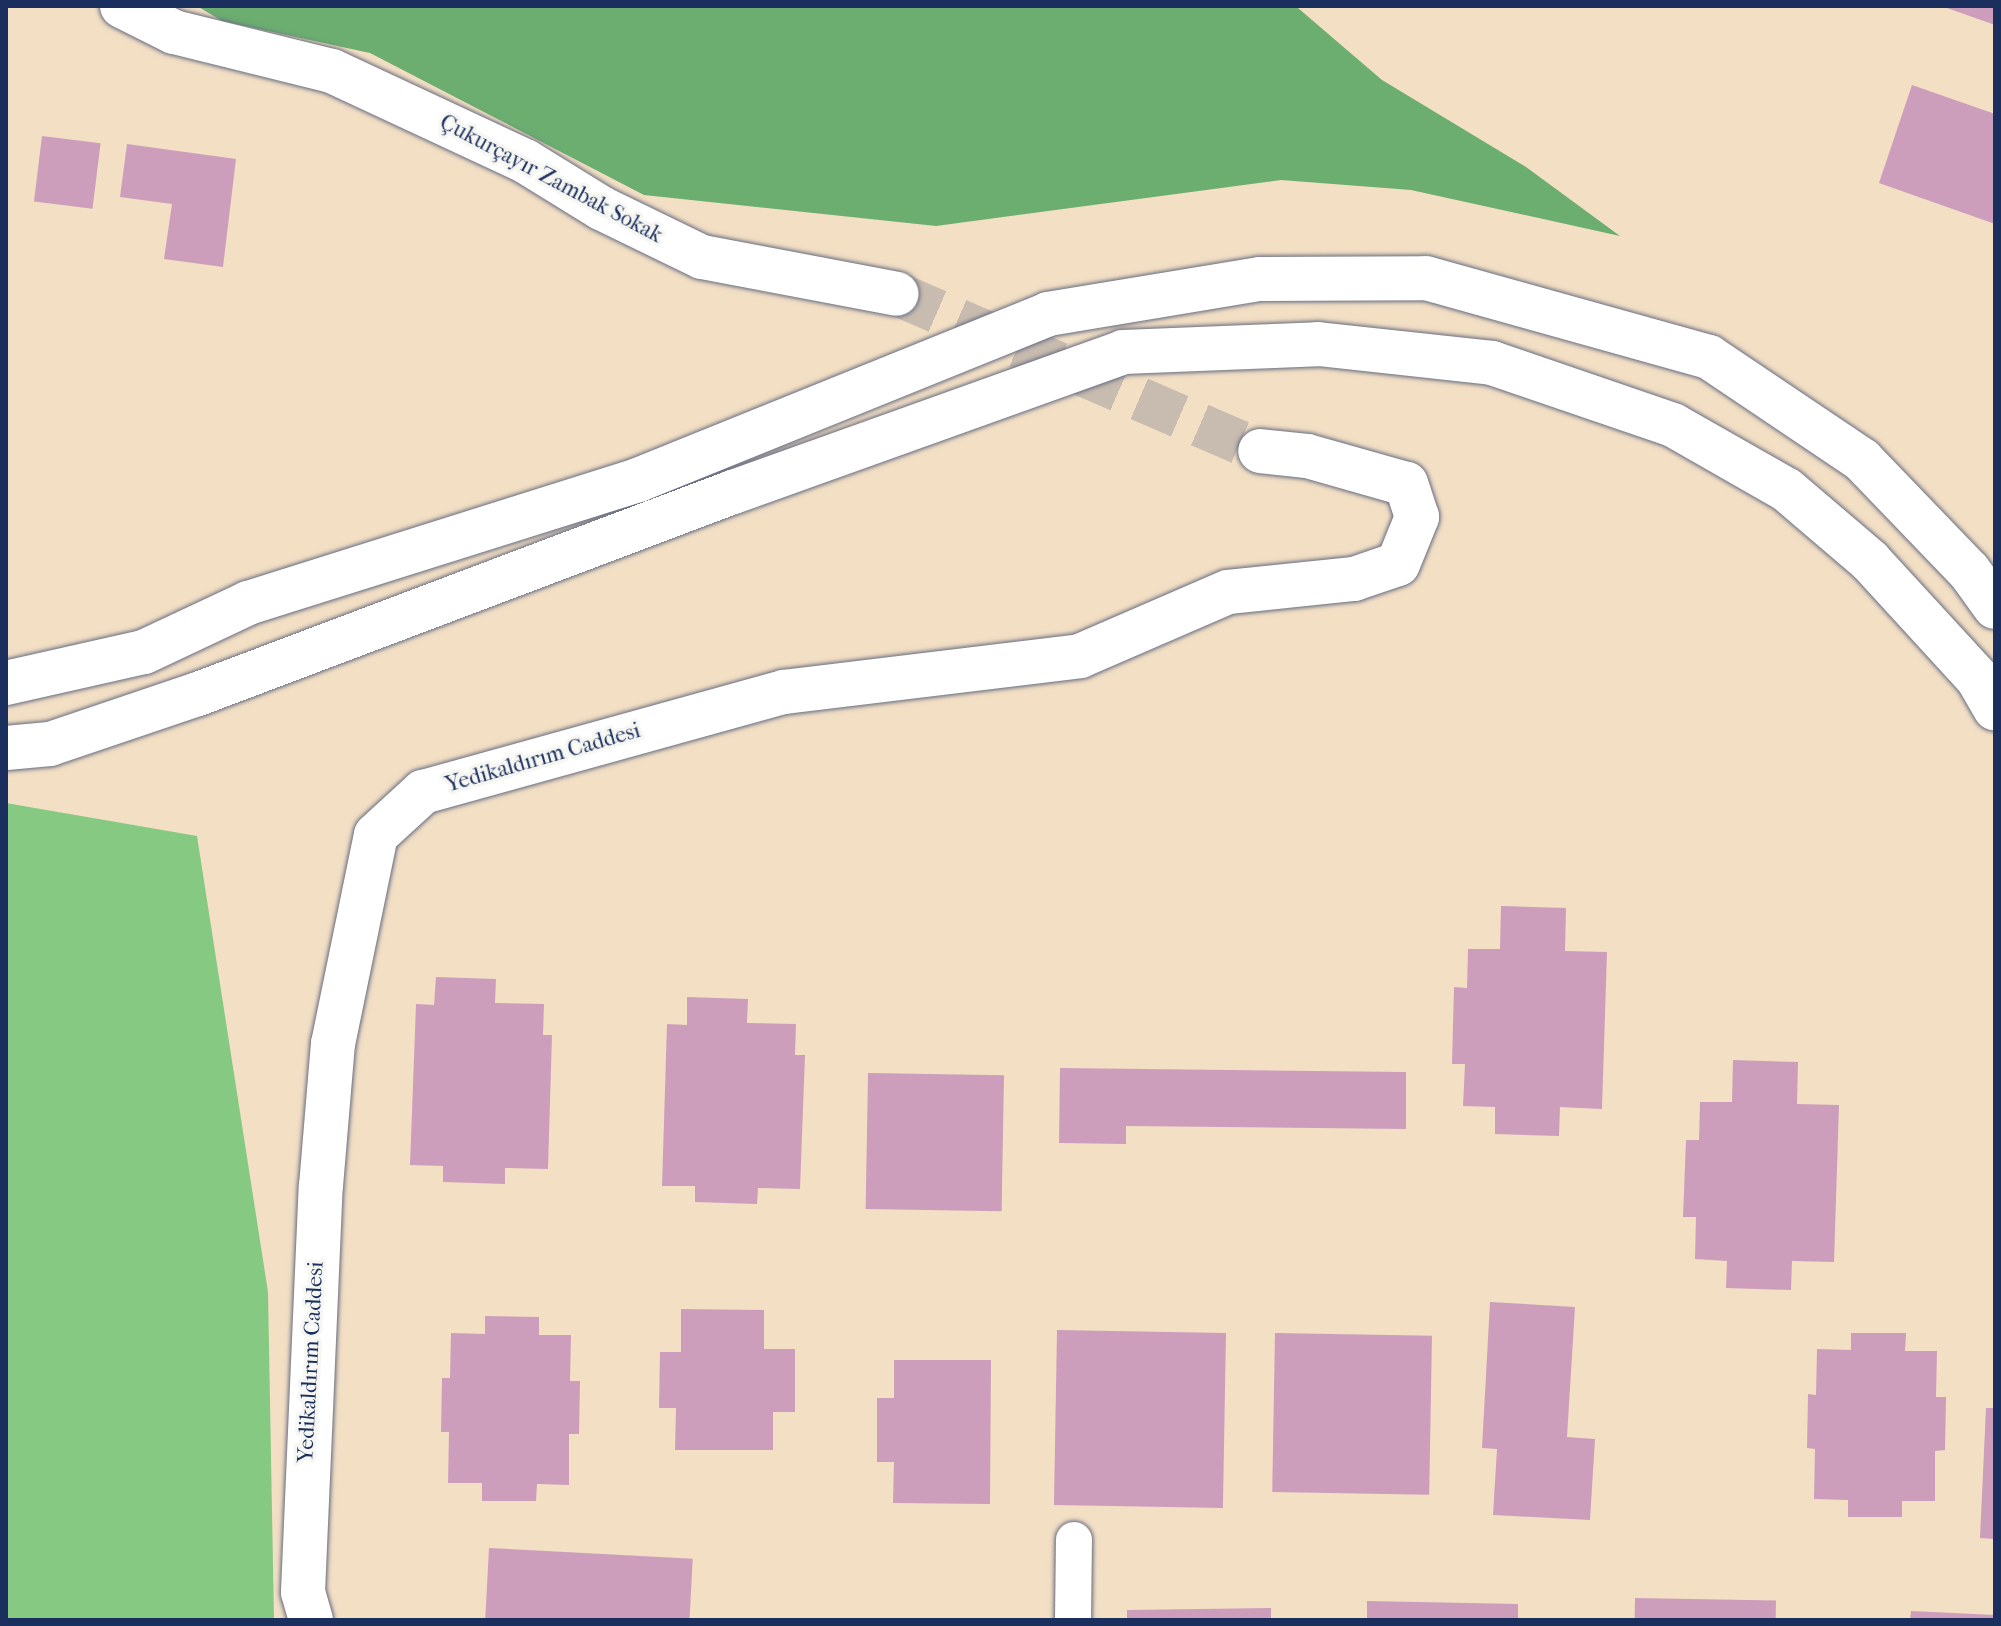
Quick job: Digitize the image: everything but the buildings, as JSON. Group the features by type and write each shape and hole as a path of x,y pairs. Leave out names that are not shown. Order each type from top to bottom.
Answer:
{"main road":[{"name":"Çukurçayır Zambak Sokak","path":"122,6 174,32 332,71 525,161 601,208 702,257 897,294"},
{"path":"6,683 144,652 248,603 638,480 1048,314 1260,279 1426,278 1709,357 1862,460 1989,594"},
{"path":"6,748 50,744 198,694 733,492 1123,352 1318,344 1492,363 1673,425 1787,490 1870,561 1978,679 1995,709"},
{"name":"Yedikaldırım Caddesi","path":"311,1620 303,1592 309,1371 322,1170 333,1044 376,835 423,792 768,696 1080,656 1228,592 1354,579 1398,564 1417,517 1406,484 1307,456 1260,451"}],"street":[{"path":"1073,1620 1074,1540"}],"green space":[{"path":"197,6 1298,8 1382,80 1526,167 1620,236 1411,190 1281,180 936,226 644,195 370,53 222,21"},
{"path":"6,803 197,836 268,1292 274,1620 6,1620"}],"tunnel":[{"path":"897,294 1260,451"}]}
